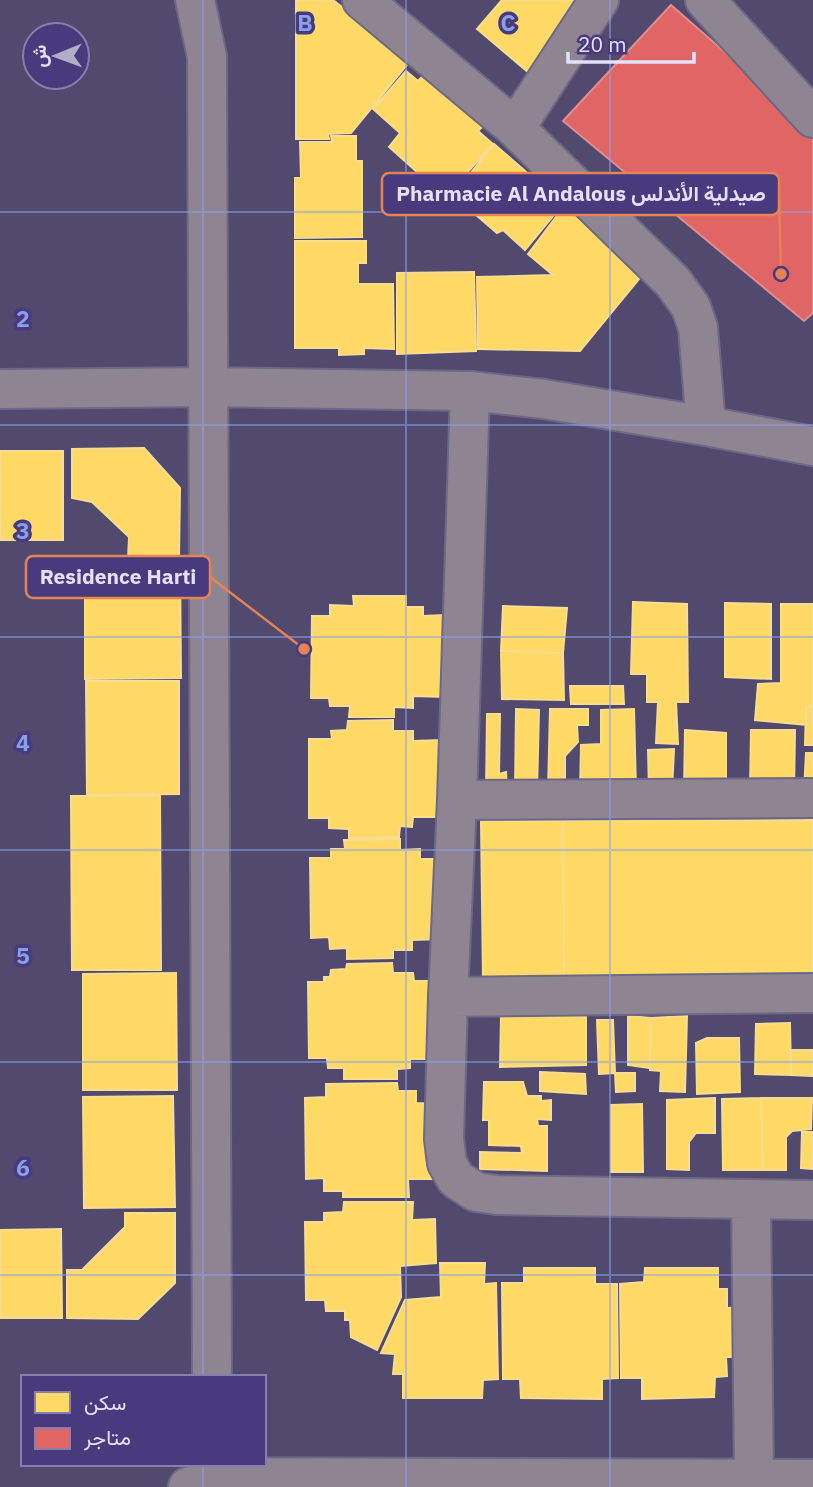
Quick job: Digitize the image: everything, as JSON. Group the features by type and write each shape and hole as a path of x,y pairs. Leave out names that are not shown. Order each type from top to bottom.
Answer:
{"street":[{"path":"195,0 207,57 212,1375"},
{"path":"362,0 515,128 673,282 691,307 698,328 706,426"},
{"path":"515,128 598,0"},
{"path":"705,0 813,118"},
{"path":"0,389 209,387 470,391 544,399 813,446"},
{"path":"470,391 457,800 447,997 444,1139 447,1163 456,1179 476,1192 497,1195 813,1200"},
{"path":"457,800 813,798"},
{"path":"447,997 813,993"},
{"path":"751,1200 754,1479"},
{"path":"206,1479 544,1482 813,1479"}],"building: سكن":[{"path":"296,0 333,0 411,60 351,133 328,134 329,139 296,139"},
{"path":"502,0 597,0 535,78 477,29"},
{"path":"406,71 418,81 426,73 484,125 478,131 493,144 445,197 389,147 400,133 373,109"},
{"path":"331,136 356,136 356,161 362,161 362,237 295,238 295,178 301,178 300,142 332,142"},
{"path":"494,144 563,204 525,250 503,230 497,233 453,195"},
{"path":"565,205 643,274 580,351 478,349 477,277 553,275 528,254"},
{"path":"295,241 366,241 366,263 358,263 358,284 393,284 394,349 364,348 364,354 339,355 339,348 295,348"},
{"path":"474,272 476,351 397,354 397,273"},
{"path":"144,448 180,488 179,559 128,560 129,537 92,502 72,498 72,449"},
{"path":"0,451 63,451 63,540 0,540"},
{"path":"180,562 181,678 85,679 85,563"},
{"path":"353,596 406,596 406,607 423,607 423,616 444,615 445,697 413,696 413,708 394,707 394,717 349,717 350,706 330,706 329,698 311,698 312,616 330,616 330,605 354,606"},
{"path":"633,602 687,604 688,702 676,702 678,744 656,743 658,702 647,702 647,674 631,674"},
{"path":"725,603 771,604 771,679 725,677"},
{"path":"781,604 813,604 813,706 806,707 806,725 755,720 758,684 781,683"},
{"path":"503,606 567,608 563,653 501,651"},
{"path":"501,651 563,653 564,700 502,699"},
{"path":"86,681 179,681 179,794 87,795"},
{"path":"570,686 623,686 624,704 571,704"},
{"path":"813,706 813,745 805,745 806,707"},
{"path":"516,709 539,710 537,792 515,792"},
{"path":"550,709 588,709 588,725 577,725 578,742 565,756 565,790 548,791"},
{"path":"634,709 636,791 580,792 581,745 601,744 601,710"},
{"path":"487,714 500,714 499,774 506,772 507,791 486,792"},
{"path":"393,720 393,731 413,731 413,741 442,740 442,817 413,817 412,827 400,826 399,837 349,838 349,829 329,828 329,818 309,818 309,739 332,739 331,731 347,730 348,721"},
{"path":"685,730 726,733 726,792 684,792"},
{"path":"751,730 795,730 794,792 750,792"},
{"path":"674,749 672,792 649,791 648,750"},
{"path":"806,753 813,753 813,792 804,792"},
{"path":"71,796 160,796 161,970 72,970"},
{"path":"813,820 813,980 564,980 563,821"},
{"path":"481,821 563,821 564,980 483,981"},
{"path":"400,839 400,850 420,849 420,859 441,859 442,939 412,940 412,950 393,950 393,958 347,959 347,948 330,949 329,937 311,938 310,858 331,858 331,849 345,849 344,840"},
{"path":"392,963 393,973 413,973 414,981 438,981 440,1059 410,1059 410,1068 397,1069 397,1079 344,1079 344,1068 328,1068 327,1058 309,1058 308,982 324,982 324,977 330,977 331,970 346,969 347,964"},
{"path":"176,973 177,1090 83,1090 83,974"},
{"path":"501,1016 586,1016 586,1065 500,1067"},
{"path":"628,1016 651,1018 650,1068 628,1065"},
{"path":"687,1016 685,1092 660,1091 661,1071 650,1070 651,1018"},
{"path":"597,1020 613,1020 615,1073 599,1074"},
{"path":"790,1023 791,1075 755,1074 756,1024"},
{"path":"707,1038 739,1038 740,1092 697,1094 696,1043"},
{"path":"791,1050 813,1050 813,1076 791,1075"},
{"path":"540,1072 585,1074 586,1094 540,1091"},
{"path":"615,1073 635,1073 635,1091 616,1092"},
{"path":"484,1082 523,1082 527,1096 541,1096 541,1101 551,1100 551,1120 537,1119 538,1126 547,1126 547,1171 480,1169 480,1152 522,1153 521,1146 489,1145 489,1120 483,1120"},
{"path":"397,1083 398,1091 416,1091 416,1103 440,1104 440,1179 408,1179 409,1197 343,1197 343,1191 324,1191 324,1178 306,1179 305,1098 326,1097 326,1084"},
{"path":"173,1096 175,1207 84,1208 83,1097"},
{"path":"715,1098 715,1133 696,1133 689,1142 689,1170 667,1169 667,1100"},
{"path":"761,1098 763,1170 723,1170 722,1099"},
{"path":"761,1098 812,1098 811,1129 792,1131 786,1137 786,1170 763,1170"},
{"path":"642,1104 643,1172 611,1172 611,1105"},
{"path":"802,1132 813,1132 813,1169 801,1168"},
{"path":"344,1202 413,1202 412,1220 435,1219 436,1263 400,1266 401,1297 377,1350 351,1337 350,1320 345,1320 345,1311 326,1311 325,1300 306,1300 305,1222 324,1222 324,1213 343,1212"},
{"path":"125,1213 175,1213 175,1283 138,1319 67,1318 67,1270 82,1270 125,1227"},
{"path":"61,1229 62,1318 0,1318 0,1230"},
{"path":"440,1263 485,1263 484,1284 496,1283 498,1379 483,1380 482,1398 403,1398 403,1374 393,1374 395,1354 381,1353 405,1300 441,1297"},
{"path":"524,1268 595,1268 595,1284 617,1284 618,1378 602,1379 602,1399 521,1398 520,1379 503,1379 502,1283 524,1283"},
{"path":"645,1268 718,1268 718,1289 727,1289 727,1308 741,1307 741,1357 726,1357 727,1376 715,1377 714,1397 642,1399 642,1378 621,1378 620,1284 644,1282"}],"building: متاجر":[{"path":"671,5 813,129 813,313 804,321 563,121"}],"place":[{"name":"Pharmacie Al Andalous صيدلية الأندلس","path":"781,274"},
{"name":"Residence Harti","path":"304,649"}]}
